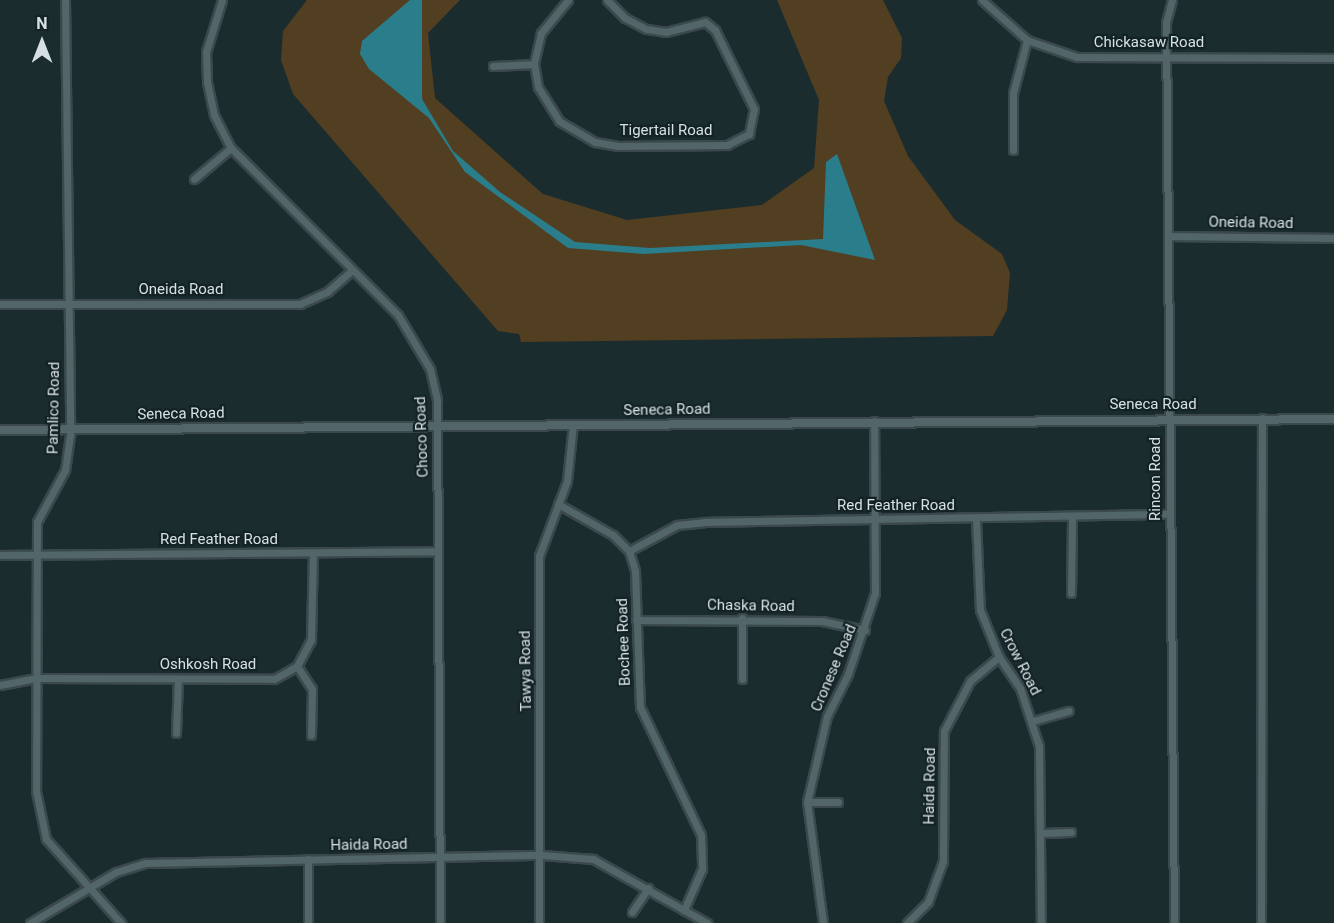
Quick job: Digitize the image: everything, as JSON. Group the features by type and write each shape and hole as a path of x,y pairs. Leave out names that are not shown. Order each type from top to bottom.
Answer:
{"street":[{"name":"Pamlico Road","path":"65,0 70,429 65,470 37,522 34,554 36,791 46,839 120,923"},
{"name":"Choco Road","path":"222,0 206,52 207,82 214,115 231,148 352,270 419,343 437,400 440,923"},
{"name":"Tigertail Road","path":"568,0 541,33 534,64 547,106 559,121 595,142 727,145 749,134 754,110 715,30 705,22 666,32 646,28 624,18 607,0"},
{"name":"Chickasaw Road","path":"982,0 1027,40 1077,57 1334,58"},
{"name":"Rincon Road","path":"1172,0 1166,56 1174,923"},
{"path":"1013,150 1013,93 1027,40"},
{"path":"493,66 534,64"},
{"path":"194,178 231,148"},
{"name":"Oneida Road","path":"1168,236 1334,238"},
{"name":"Oneida Road","path":"0,304 300,304 327,292 352,270"},
{"path":"1261,923 1262,418"},
{"name":"Seneca Road","path":"0,430 1334,418"},
{"name":"Cronese Road","path":"822,923 807,802 827,716 865,630 875,593 874,421"},
{"name":"Tawya Road","path":"539,923 542,855 539,556 573,454 573,424"},
{"path":"558,504 593,521 628,551"},
{"name":"Red Feather Road","path":"628,551 677,525 876,518 976,520 1170,514"},
{"path":"1071,593 1072,517"},
{"name":"Crow Road","path":"976,520 980,610 999,657 1033,721 1042,833 1041,923"},
{"name":"Red Feather Road","path":"0,555 438,551"},
{"name":"Bochee Road","path":"628,551 635,571 640,707 701,835 702,868 684,910"},
{"path":"311,735 312,689 297,666 311,639 313,553"},
{"path":"742,618 742,679"},
{"name":"Chaska Road","path":"636,620 742,618 822,621 865,630"},
{"name":"Haida Road","path":"907,923 928,902 943,861 944,730 970,681 999,657"},
{"name":"Oshkosh Road","path":"0,685 36,678 274,679 297,666"},
{"path":"176,733 178,679"},
{"path":"1033,721 1070,711"},
{"path":"807,802 838,802"},
{"path":"1042,833 1071,832"},
{"name":"Haida Road","path":"30,923 86,887 146,863 542,855 593,859 707,923"},
{"path":"308,859 308,923"},
{"path":"632,912 648,888"}],"shaded area":[{"path":"307,0 460,0 428,33 435,98 543,194 627,220 762,205 814,168 819,100 777,0 883,0 902,38 901,58 888,77 884,101 908,156 955,220 1002,254 1010,273 1007,310 993,336 521,342 519,334 498,331 293,94 281,60 283,31"}],"water":[{"path":"410,0 422,0 422,99 453,151 500,192 575,242 650,248 823,239 826,162 837,154 875,260 801,245 644,254 568,248 465,172 429,118 369,69 360,54 362,41"}]}
